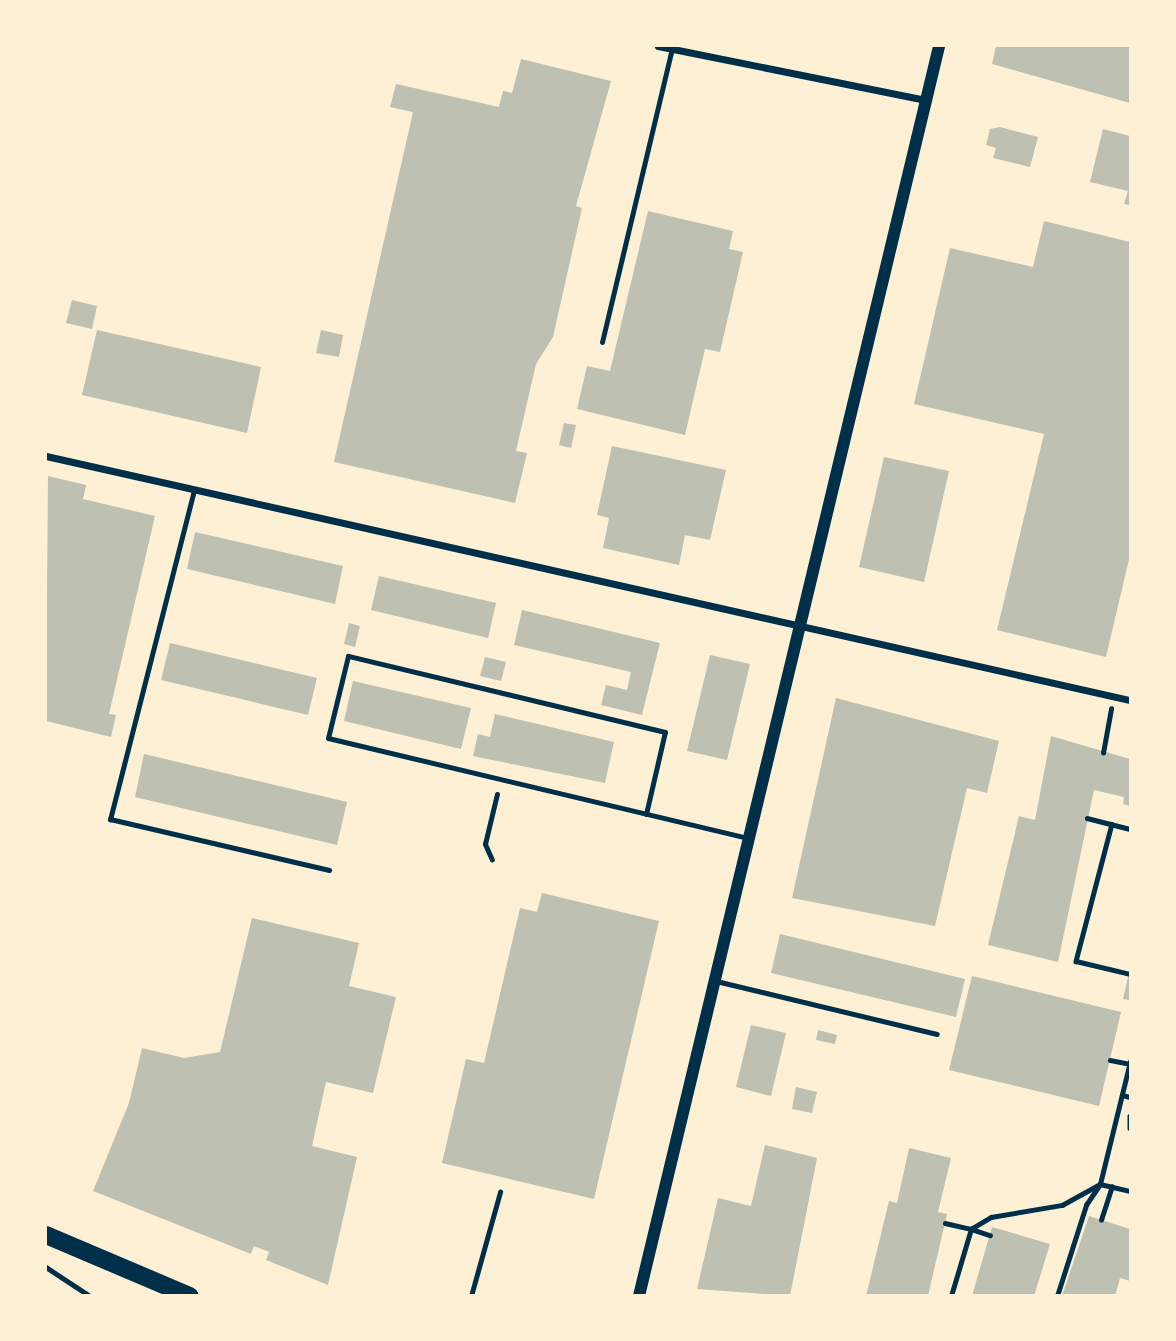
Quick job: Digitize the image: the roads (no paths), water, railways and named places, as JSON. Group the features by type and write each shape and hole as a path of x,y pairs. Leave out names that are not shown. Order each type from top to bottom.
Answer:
{"main road":[{"path":"46,1235 190,1296"}],"street":[{"path":"658,46 926,100"},
{"path":"639,1296 803,625 939,46"},
{"path":"46,456 1130,700"}],"lane":[{"path":"602,342 672,48"},
{"path":"194,490 110,819 329,870"},
{"path":"646,814 665,732 348,656 328,738 750,839"},
{"path":"716,981 937,1034"}]}
